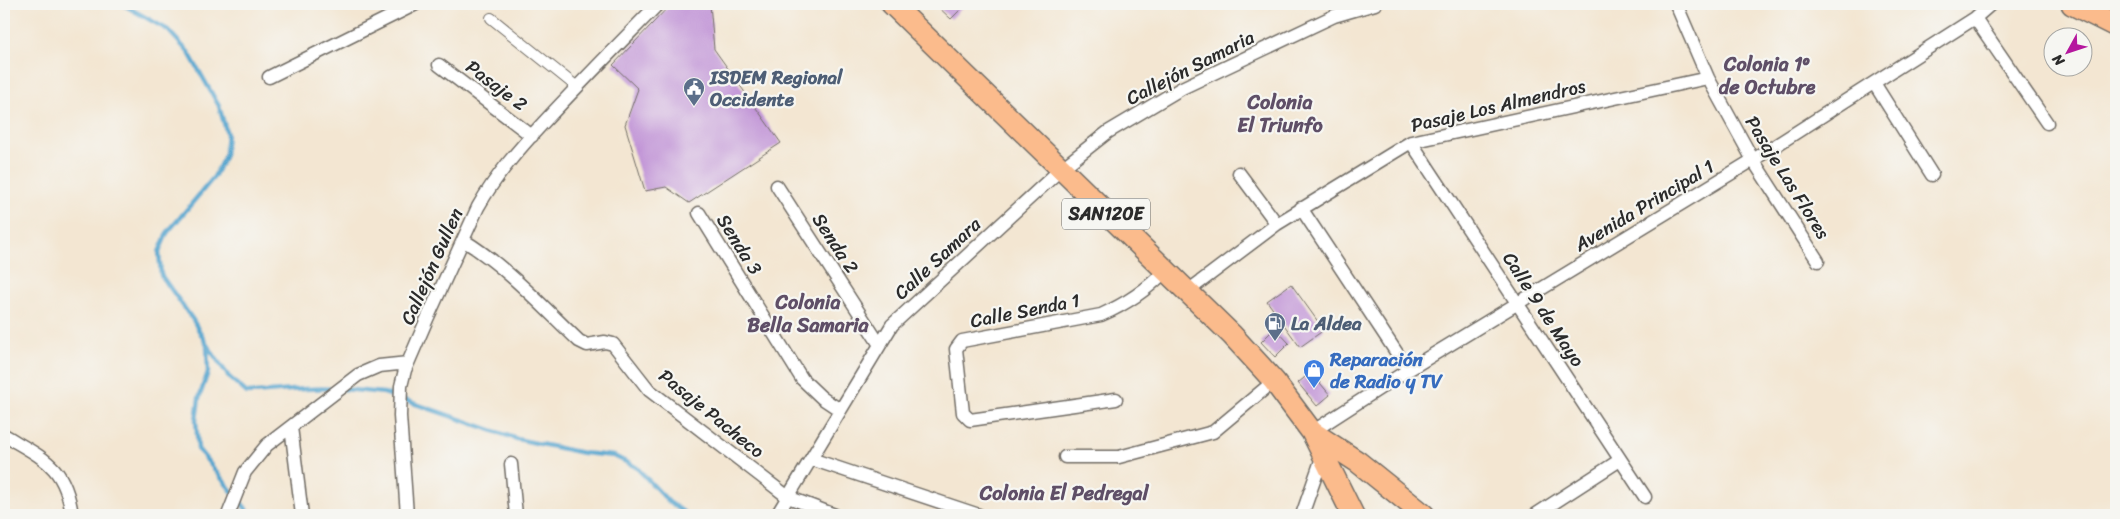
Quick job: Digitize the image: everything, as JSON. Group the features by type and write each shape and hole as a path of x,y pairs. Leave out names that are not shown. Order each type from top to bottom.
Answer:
{"main road":[{"name":"SAN120E","path":"892,4 1165,271 1188,291 1274,381 1312,432 1353,515"},
{"path":"2072,4 2116,26"},
{"name":"SAN120E","path":"1312,432 1358,462 1424,515"}],"street":[{"path":"269,77 416,4"},
{"name":"Callejón Gullen","path":"407,515 400,403 401,386 408,364 463,240 488,189 532,136 658,4"},
{"name":"Callejón Samaria","path":"1061,169 1108,132 1182,88 1334,16 1375,4"},
{"name":"Pasaje Las Flores","path":"1676,4 1708,78 1754,160 1818,261"},
{"name":"Avenida Principal 1","path":"1312,432 1408,370 1754,160 1975,18 1991,4"},
{"path":"491,18 577,88"},
{"path":"1975,18 2047,123"},
{"name":"Pasaje 2","path":"439,65 532,136"},
{"name":"Pasaje Los Almendros","path":"1188,291 1277,224 1410,142 1708,78"},
{"path":"1874,82 1932,175"},
{"name":"Calle 9 de Mayo","path":"1410,142 1645,498"},
{"name":"Calle Samara","path":"777,515 892,324 1061,169"},
{"path":"1239,173 1277,224"},
{"name":"Senda 2","path":"777,186 880,345"},
{"path":"1301,208 1408,370"},
{"name":"Senda 3","path":"699,214 802,379 822,398 840,410"},
{"name":"Pasaje Pacheco","path":"463,240 484,253 505,271 579,341 587,346 605,342 613,344 650,390 788,497 835,515"},
{"name":"Calle Senda 1","path":"1116,399 970,420 963,412 956,349 962,341 1101,315 1121,306 1142,292 1165,271"},
{"path":"228,515 250,466 267,445 358,375 379,366 408,364"},
{"path":"1065,457 1119,457 1213,432 1274,381"},
{"path":"290,427 302,515"},
{"path":"4,435 59,472 70,502 72,515"},
{"path":"1302,515 1323,455"},
{"path":"811,459 979,515"},
{"path":"1535,515 1620,460"},
{"path":"511,464 516,515"}],"building":[{"name":"ISDEM Regional Occidente","path":"671,4 710,4 714,49 781,143 689,203 666,187 645,191 625,125 638,89 613,65"},
{"path":"935,4 966,4 951,19"},
{"path":"1291,284 1324,330 1300,347 1267,301"},
{"name":"La Aldea","path":"1275,328 1289,343 1275,357 1261,342"},
{"name":"Reparación de Radio y TV","path":"1311,372 1330,395 1317,406 1298,383"}],"waterway":[{"path":"122,4 168,30 189,53 219,106 227,134 225,155 214,177 167,233 159,252 161,275 193,320 207,345 208,372 199,398 196,420 198,449 251,515"},
{"path":"207,345 229,377 247,393 314,388 336,389"},
{"path":"343,389 384,393 517,439 583,453 614,456 636,467 669,502 688,515"}],"place":[{"name":"ISDEM Regional Occidente","path":"694,107"},
{"name":"La Aldea","path":"1275,342"},
{"name":"Reparación de Radio y TV","path":"1314,389"}],"district":[{"name":"Colonia 1º de Octubre","path":"1767,76"},
{"name":"Colonia El Triunfo","path":"1280,114"},
{"name":"Colonia Bella Samaria","path":"808,314"},
{"name":"Colonia El Pedregal","path":"1064,493"}]}
